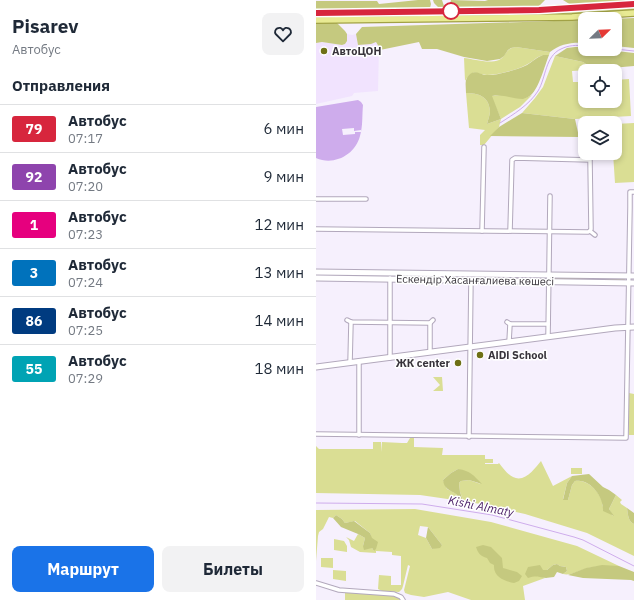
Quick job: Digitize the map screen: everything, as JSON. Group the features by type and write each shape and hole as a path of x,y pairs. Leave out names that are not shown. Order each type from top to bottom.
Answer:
{"main road":[{"path":"316,13 539,10 634,4"},
{"path":"434,11 434,19"},
{"path":"316,20 572,17 634,13"}],"street":[{"path":"482,231 484,147"},
{"path":"510,231 512,160 515,158 590,160 590,231"},
{"path":"316,434 626,438 632,283 629,252 630,192 634,192"},
{"path":"548,337 550,196"},
{"path":"316,199 366,199"},
{"path":"316,229 590,231 595,235"},
{"path":"629,252 634,252"},
{"name":"Ескендір Хасанғалиева көшесі","path":"316,272 632,276"},
{"path":"390,273 390,358"},
{"path":"469,437 471,274"},
{"name":"Ескендір Хасанғалиева көшесі","path":"316,278 632,283"},
{"path":"347,320 351,322 390,323 431,322 430,352"},
{"path":"350,363 351,322"},
{"path":"510,342 508,323 548,324"},
{"path":"316,367 631,326"},
{"path":"359,362 359,435"},
{"path":"316,583 338,590 394,594 401,597 403,600"}],"shaded area":[{"path":"347,34 356,34 358,45 376,42 379,47 378,91 354,93 352,96 316,104 316,43 322,42 342,45 347,41"},
{"path":"358,100 363,105 362,124 360,136 354,149 337,160 330,161 316,158 316,107"}],"green space":[{"path":"430,0 430,8 316,11 316,1 377,1 379,4"},
{"path":"433,0 442,0 444,6 450,4 451,0 545,0 538,7 440,9"},
{"path":"563,0 634,0 634,2 571,5"},
{"path":"634,6 634,11 578,12 578,13 539,15 436,17 436,13"},
{"path":"429,13 429,17 316,18 316,15"},
{"path":"622,18 634,18 634,48 622,47"},
{"path":"578,20 578,43 566,44 550,52 516,47 508,50 500,59 487,61 464,57 437,49 422,49 419,42 380,50 376,42 358,45 356,34 362,27"},
{"path":"316,23 337,23 347,34 347,41 342,45 322,42 316,43"},
{"path":"516,47 550,52 549,55 539,56 517,69 491,75 472,73 465,81 464,58 495,61 502,58 508,50"},
{"path":"578,47 578,56 622,56 622,52 634,53 634,66 622,67 622,64 586,64 555,56 567,48"},
{"path":"543,55 549,55 534,92 530,96 523,99 492,96 501,119 487,124 490,111 488,102 482,96 466,93 467,77 471,73 475,72 484,75 493,75 510,71 527,65"},
{"path":"555,56 583,62 586,64 578,64 578,71 572,71 573,82 578,82 578,108 622,108 622,80 629,79 631,116 578,116 578,119 575,119 522,113 543,87"},
{"path":"466,93 482,96 488,102 490,111 487,124 501,119 499,127 484,145 480,145 480,135 485,130 469,128"},
{"path":"502,95 524,98 532,95 520,107 501,119 491,96"},
{"path":"522,113 575,119 578,137 490,136 499,127"},
{"path":"634,123 634,182 615,183 613,160 622,160 622,124"},
{"path":"394,275 467,276 467,279 394,278"},
{"path":"475,276 545,277 545,280 475,279"},
{"path":"553,277 625,279 624,281 553,280"},
{"path":"433,377 442,377 443,391 433,391 440,385"},
{"path":"629,393 634,394 634,435 629,435"},
{"path":"414,437 414,447 443,448 442,455 485,455 485,459 493,459 493,463 485,464 499,463 509,475 517,478 522,478 529,474 541,461 553,486 572,476 567,483 563,499 568,500 572,485 575,481 579,481 592,486 595,489 600,497 603,507 613,516 609,509 616,495 622,500 620,502 621,504 627,508 629,519 634,524 634,556 587,533 525,514 475,503 420,495 316,493 316,446 319,449 373,449 373,442 381,442 381,452 382,442 407,443 410,438","holes":["458,469 481,484 469,480 461,481 459,483 463,500 455,493 447,489 443,480"]},
{"path":"571,468 582,468 582,474 571,474"},
{"path":"458,469 469,472 482,484 469,480 461,481 459,483 463,501 446,487 443,480"},
{"path":"589,474 603,487 616,495 609,509 614,516 603,511 603,506 599,495 591,485 586,482 575,481 572,485 568,500 563,500 567,483 572,476"},
{"path":"627,508 634,513 634,524 629,519"},
{"path":"415,509 491,522 577,546 619,566 592,567 572,574 563,574 567,571 566,567 557,564 553,565 547,570 543,570 533,576 545,578 523,586 525,600 471,600 448,592 424,597 411,595 405,593 404,590 410,566 408,565 402,589 399,592 382,591 378,589 379,575 391,576 391,585 401,585 401,556 392,555 392,552 360,552 351,547 349,540 346,537 354,541 358,534 365,538 363,546 372,548 374,551 370,533 355,521 345,523 336,515 333,518 329,517 323,529 319,532 316,561 316,510","holes":["420,526 428,527 442,545 432,549 426,538 418,535"]},
{"path":"336,515 345,523 354,521 370,533 372,538 378,542 376,549 374,551 372,548 364,550 363,546 365,538 341,527 333,518"},
{"path":"428,527 442,545 440,548 432,549 426,538"},
{"path":"334,539 344,541 347,546 347,552 334,550"},
{"path":"483,545 491,547 502,558 503,568 517,572 522,576 519,581 514,583 503,580 495,573 494,565 490,563 487,558 481,555 476,547"},
{"path":"321,558 333,558 333,568 321,567"},
{"path":"557,564 566,567 567,571 563,574 557,572 554,577 547,578 535,576 528,578 525,574 528,567 540,565 543,570 547,570 553,565"},
{"path":"602,565 619,566 634,572 634,581 583,578 568,575 586,568"},
{"path":"333,570 346,571 346,581 333,579"},
{"path":"345,592 393,596 401,600 345,600"}],"pier":[{"path":"354,128 354,131 361,130 361,132 343,135 342,129"}],"waterway":[{"path":"500,123 521,109 538,91 549,62 556,52 570,46 578,45"},
{"path":"622,50 634,51"},
{"name":"Kіshі Almaty","path":"316,503 422,504 492,515 583,540 634,566"}],"bus line":[{"name":"79","path":"316,13 539,10 634,4"}],"place":[{"name":"АвтоЦОН","path":"324,51"},
{"name":"AiDi School","path":"480,355"},
{"name":"ЖК center","path":"458,363"}]}
